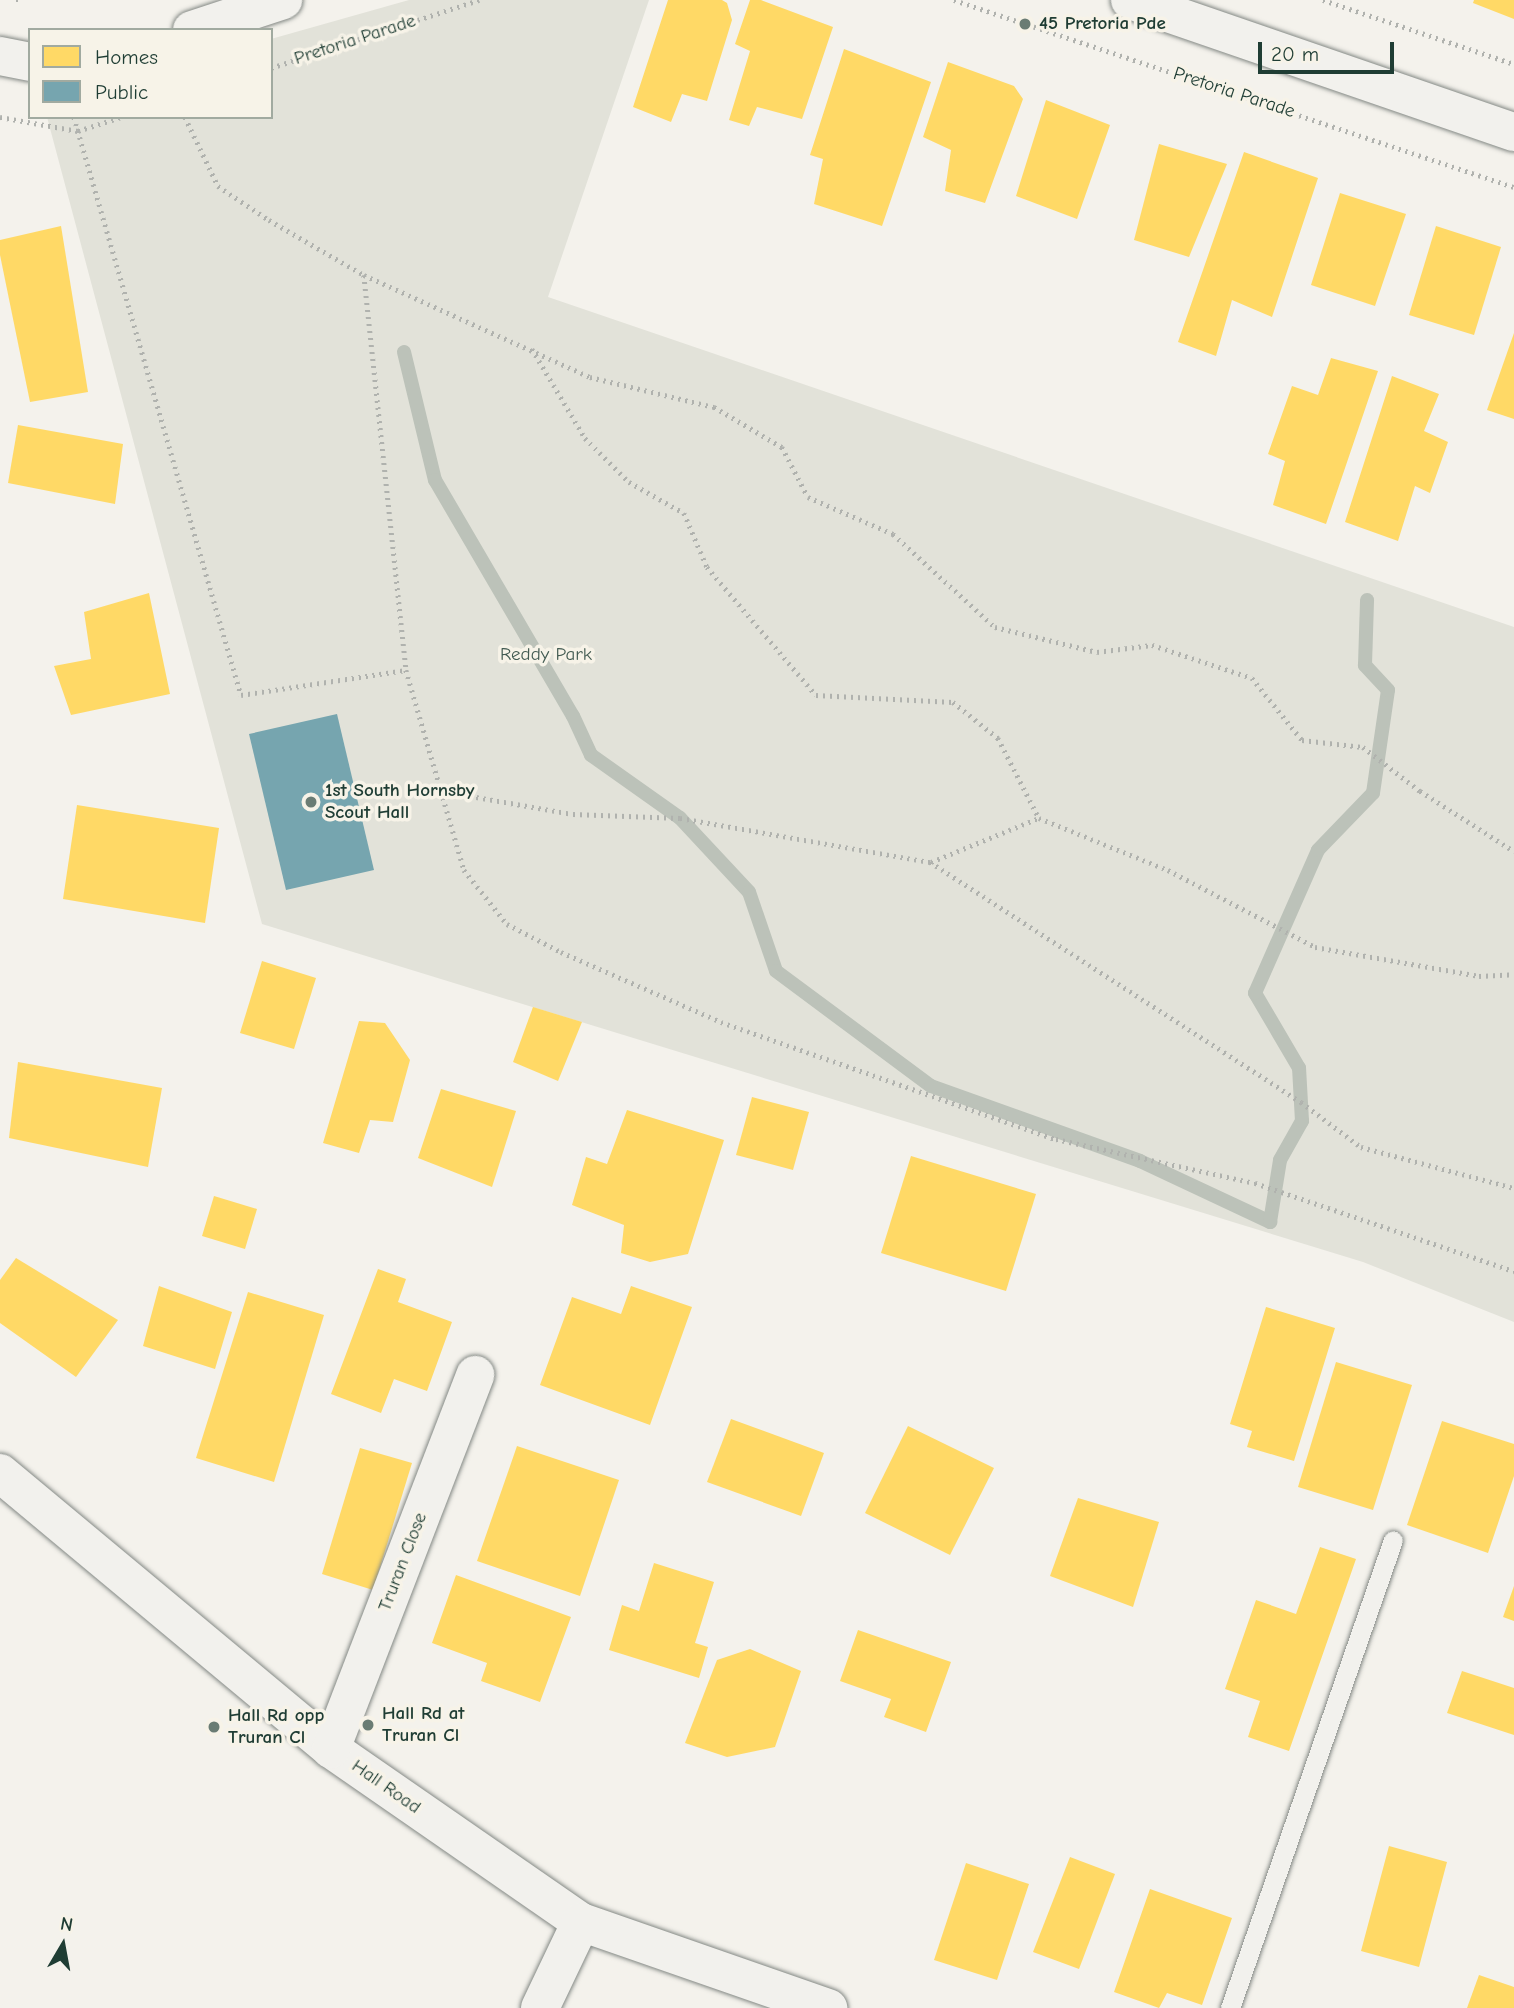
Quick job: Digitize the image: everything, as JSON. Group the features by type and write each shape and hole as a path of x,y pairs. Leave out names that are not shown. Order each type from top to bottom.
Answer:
{"street":[{"path":"198,28 283,0"},
{"path":"1130,0 1514,132"},
{"path":"0,56 28,62"},
{"name":"Truran Close","path":"331,1749 475,1375"},
{"name":"Hall Road","path":"0,1473 331,1749 580,1922 828,2008"},
{"path":"540,2008 580,1922"}],"lane":[{"path":"1230,2008 1393,1541"}],"path":[{"name":"Pretoria Parade","path":"273,67 479,0"},
{"name":"Pretoria Parade","path":"954,0 1514,187"},
{"path":"1323,0 1514,64"},
{"path":"0,117 78,131 115,119"},
{"path":"75,119 241,695 406,670"},
{"path":"186,119 218,186 269,220 364,275 590,377 714,407 782,447 808,497 892,534 995,627 1097,652 1152,645 1252,678 1302,740 1363,747 1420,791 1514,851"},
{"path":"364,275 406,670 464,870 507,924 561,952 721,1022 1056,1139 1255,1183 1514,1271"},
{"path":"532,349 584,439 629,482 684,513 707,567 816,695 953,702 998,738 1039,818 1168,870 1315,947 1479,976 1514,974"},
{"path":"442,791 573,814 680,818 930,862 1301,1102 1361,1147 1514,1188"},
{"path":"930,862 1039,818"}],"green space":[{"name":"Reddy Park","path":"409,0 649,0 548,297 1514,627 1514,1322 1363,1262 262,924 48,119 273,119 273,38"}],"building: Homes":[{"path":"668,0 722,0 727,3 732,20 707,101 682,94 671,122 633,107"},
{"path":"750,0 761,0 833,27 802,119 757,107 749,126 729,120 750,51 735,44"},
{"path":"1474,0 1514,0 1514,19 1473,3"},
{"path":"844,49 931,82 882,226 814,204 823,159 810,155"},
{"path":"948,62 1014,86 1023,99 985,203 945,191 951,150 923,137"},
{"path":"1046,100 1110,125 1077,219 1016,196"},
{"path":"1159,144 1227,164 1189,257 1134,240"},
{"path":"1244,152 1318,178 1272,317 1232,300 1216,356 1178,342"},
{"path":"1340,193 1406,214 1375,306 1311,285"},
{"path":"61,226 88,392 30,402 0,255 0,240"},
{"path":"1436,226 1501,247 1474,335 1409,315"},
{"path":"1514,333 1514,419 1487,410"},
{"path":"1331,358 1378,371 1326,524 1273,505 1285,461 1268,454 1292,386 1318,395"},
{"path":"1392,376 1439,394 1424,431 1448,442 1430,493 1415,486 1398,541 1345,522"},
{"path":"18,425 123,444 115,504 8,483"},
{"path":"149,593 170,694 71,715 54,666 91,659 84,612"},
{"path":"77,805 219,828 205,923 63,899"},
{"path":"262,961 316,978 294,1049 240,1033"},
{"path":"533,1007 582,1022 558,1081 513,1062"},
{"path":"359,1021 385,1023 410,1060 393,1122 370,1120 359,1153 323,1143"},
{"path":"18,1062 162,1088 148,1167 9,1138"},
{"path":"441,1089 516,1111 492,1187 418,1158"},
{"path":"752,1097 809,1112 793,1170 736,1155"},
{"path":"627,1110 724,1140 688,1254 650,1262 621,1253 624,1225 572,1205 586,1157 607,1164"},
{"path":"911,1156 1036,1194 1006,1291 881,1253"},
{"path":"214,1196 257,1209 245,1249 202,1236"},
{"path":"16,1258 118,1320 76,1377 0,1323 0,1280"},
{"path":"378,1269 406,1279 398,1302 452,1322 427,1391 394,1379 381,1413 331,1394"},
{"path":"159,1286 232,1312 215,1369 143,1346"},
{"path":"631,1286 692,1307 650,1425 540,1385 572,1297 621,1314"},
{"path":"248,1292 324,1315 274,1482 196,1458"},
{"path":"1266,1307 1335,1328 1294,1461 1247,1447 1252,1431 1230,1424"},
{"path":"1336,1362 1412,1385 1373,1510 1298,1487"},
{"path":"731,1419 824,1453 801,1516 707,1482"},
{"path":"1442,1421 1514,1444 1514,1476 1488,1553 1407,1525"},
{"path":"908,1426 994,1468 950,1555 865,1513"},
{"path":"517,1446 619,1480 580,1596 477,1561"},
{"path":"360,1448 412,1463 373,1590 322,1574"},
{"path":"1078,1498 1159,1522 1133,1607 1050,1576"},
{"path":"1320,1547 1356,1559 1289,1751 1248,1737 1260,1701 1225,1689 1256,1600 1296,1614"},
{"path":"654,1563 714,1582 695,1643 708,1647 699,1678 609,1650 622,1605 639,1611"},
{"path":"456,1575 571,1617 540,1702 481,1681 487,1663 432,1643"},
{"path":"1514,1586 1514,1621 1503,1617"},
{"path":"858,1630 951,1662 926,1732 884,1717 891,1699 840,1681"},
{"path":"750,1649 801,1671 775,1747 727,1757 685,1743 717,1660"},
{"path":"1462,1671 1514,1688 1514,1735 1447,1713"},
{"path":"1389,1846 1447,1862 1419,1967 1361,1951"},
{"path":"1070,1857 1115,1874 1079,1969 1033,1952"},
{"path":"966,1863 1029,1884 997,1980 934,1960"},
{"path":"1150,1889 1232,1918 1202,2005 1167,1993 1159,2008 1114,1992"},
{"path":"1479,1975 1514,1987 1514,2008 1467,2008"}],"building: Public":[{"name":"1st South Hornsby Scout Hall","path":"337,714 374,870 286,890 249,734"}],"waterway":[{"path":"404,352 435,480 573,716 591,755 680,818 749,892 776,971 931,1086 1140,1161 1270,1222 1280,1160 1302,1121 1299,1068 1255,993 1318,850 1373,793 1388,690 1365,665 1367,600"}],"place":[{"name":"45 Pretoria Pde","path":"1025,24"},
{"name":"1st South Hornsby Scout Hall","path":"311,802"},
{"name":"Hall Rd at Truran Cl","path":"368,1725"},
{"name":"Hall Rd opp Truran Cl","path":"214,1727"}]}
